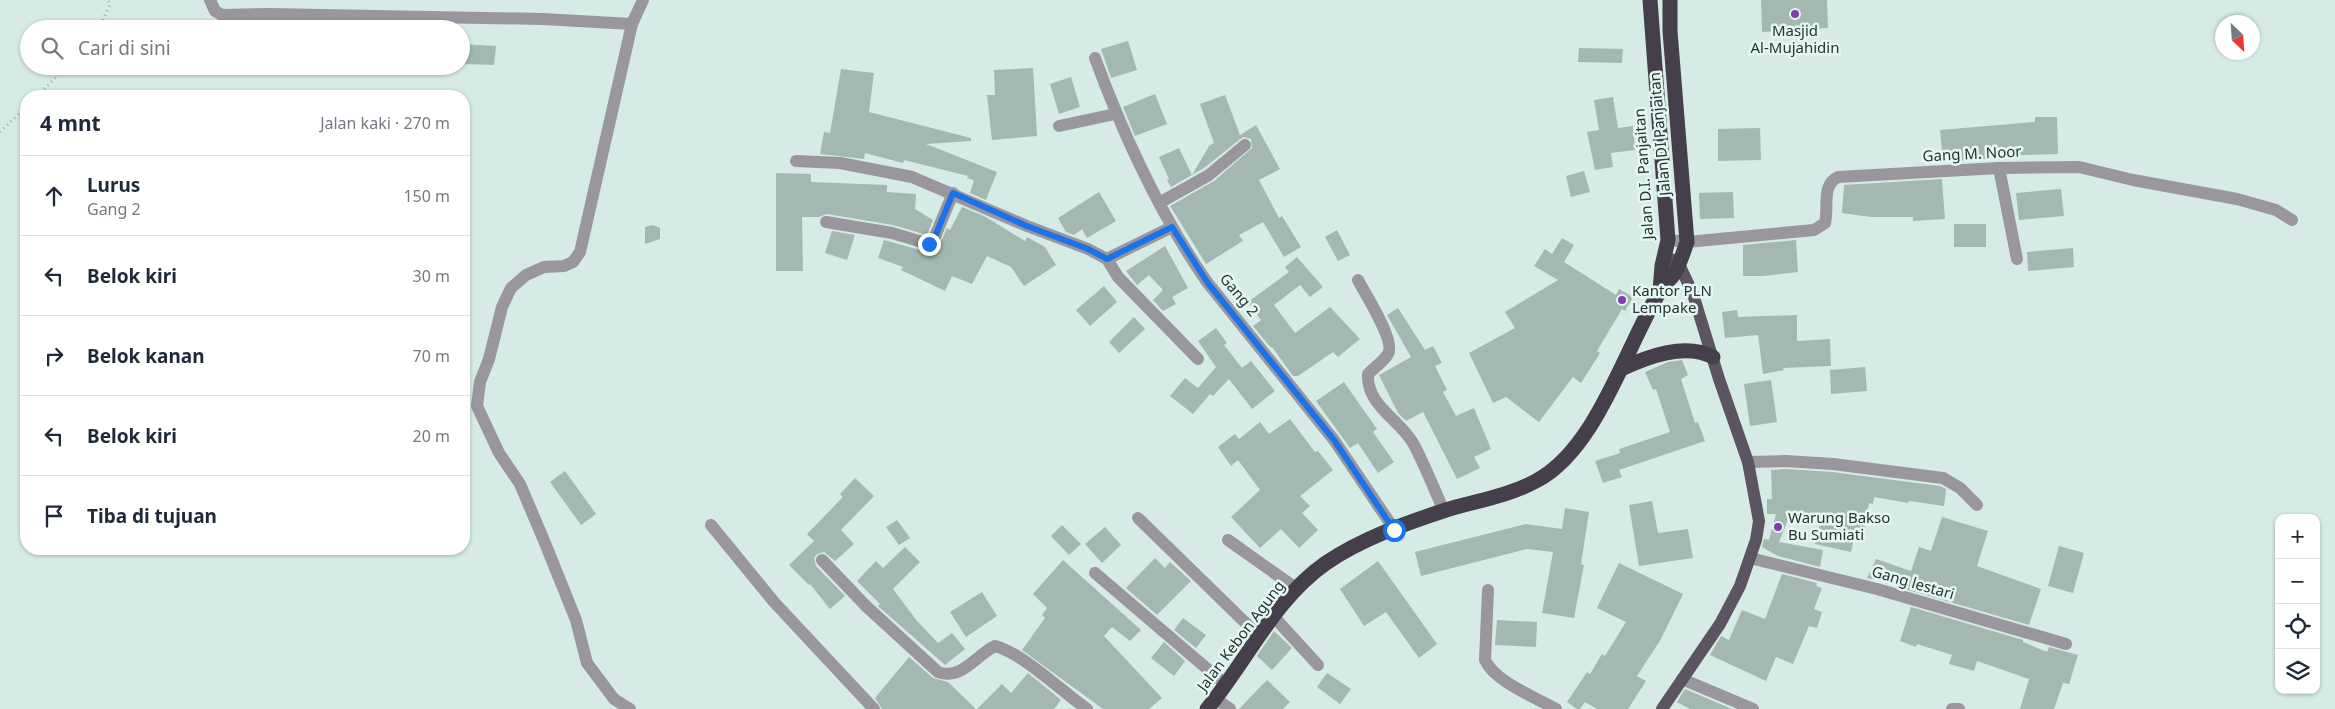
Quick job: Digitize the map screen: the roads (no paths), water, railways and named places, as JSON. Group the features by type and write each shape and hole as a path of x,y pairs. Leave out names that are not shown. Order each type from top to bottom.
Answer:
{"highway":[{"name":"Jalan D.I. Panjaitan","path":"1650,0 1668,240 1664,255 1660,290"},
{"name":"Jalan DI Panjaitan","path":"1660,290 1674,274 1686,242 1670,31 1670,0"},
{"name":"Jalan Kebon Agung","path":"1212,704 1274,617 1297,589 1324,564 1346,550 1394,530 1444,511 1508,493 1537,481 1561,464 1580,442 1621,369 1660,290"},
{"path":"1621,369 1652,357 1677,352 1702,353 1713,357"}],"main road":[{"path":"1662,709 1720,624 1740,586 1756,540 1759,521 1748,462 1693,294 1679,264 1664,255"}],"street":[{"path":"210,0 215,11 222,15 269,14 526,19 632,24"},
{"path":"630,709 614,699 587,663 576,620 546,543 520,484 499,453 477,406 480,382 490,359 502,307 511,288 526,275 544,267 564,266 573,262 580,252 632,24 643,0"},
{"name":"Gang 2","path":"1095,58 1115,114 1172,227 1207,282 1334,440 1394,530"},
{"path":"1059,126 1115,114"},
{"path":"1159,203 1209,175 1245,145"},
{"path":"796,161 840,163 912,177 1027,226 1088,249 1107,259 1118,277 1198,359"},
{"name":"Gang M. Noor","path":"1686,242 1814,230 1825,223 1828,186 1832,180 1838,177 1999,168 2079,167 2133,180 2238,199 2276,210 2292,220"},
{"path":"1999,168 2017,259"},
{"path":"826,222 892,233 929,244 934,239 953,193"},
{"path":"1107,259 1172,227"},
{"path":"1668,240 1686,242"},
{"path":"1358,280 1383,326 1390,348 1388,354 1368,374 1367,384 1382,410 1407,434 1444,511"},
{"path":"1748,462 1786,461 1833,464 1944,478 1960,488 1977,505"},
{"path":"1138,518 1259,636"},
{"path":"711,525 774,602 874,709"},
{"path":"1228,540 1297,589"},
{"name":"Gang lestari","path":"1750,558 1814,572 1895,594 2066,644"},
{"path":"822,560 867,607 938,672 946,675 962,671 986,650 995,646 1004,648 1087,709"},
{"path":"1095,573 1225,684"},
{"path":"1488,590 1485,660 1488,666 1497,676 1556,709"},
{"path":"1274,617 1318,665"},
{"path":"1682,679 1753,709"},
{"path":"1212,704 1230,709"},
{"path":"1952,709 1959,709"}],"place":[{"name":"Masjid Al-Mujahidin","path":"1795,14"},
{"name":"Kantor PLN Lempake","path":"1622,300"},
{"name":"Warung Bakso Bu Sumiati","path":"1778,527"}]}
